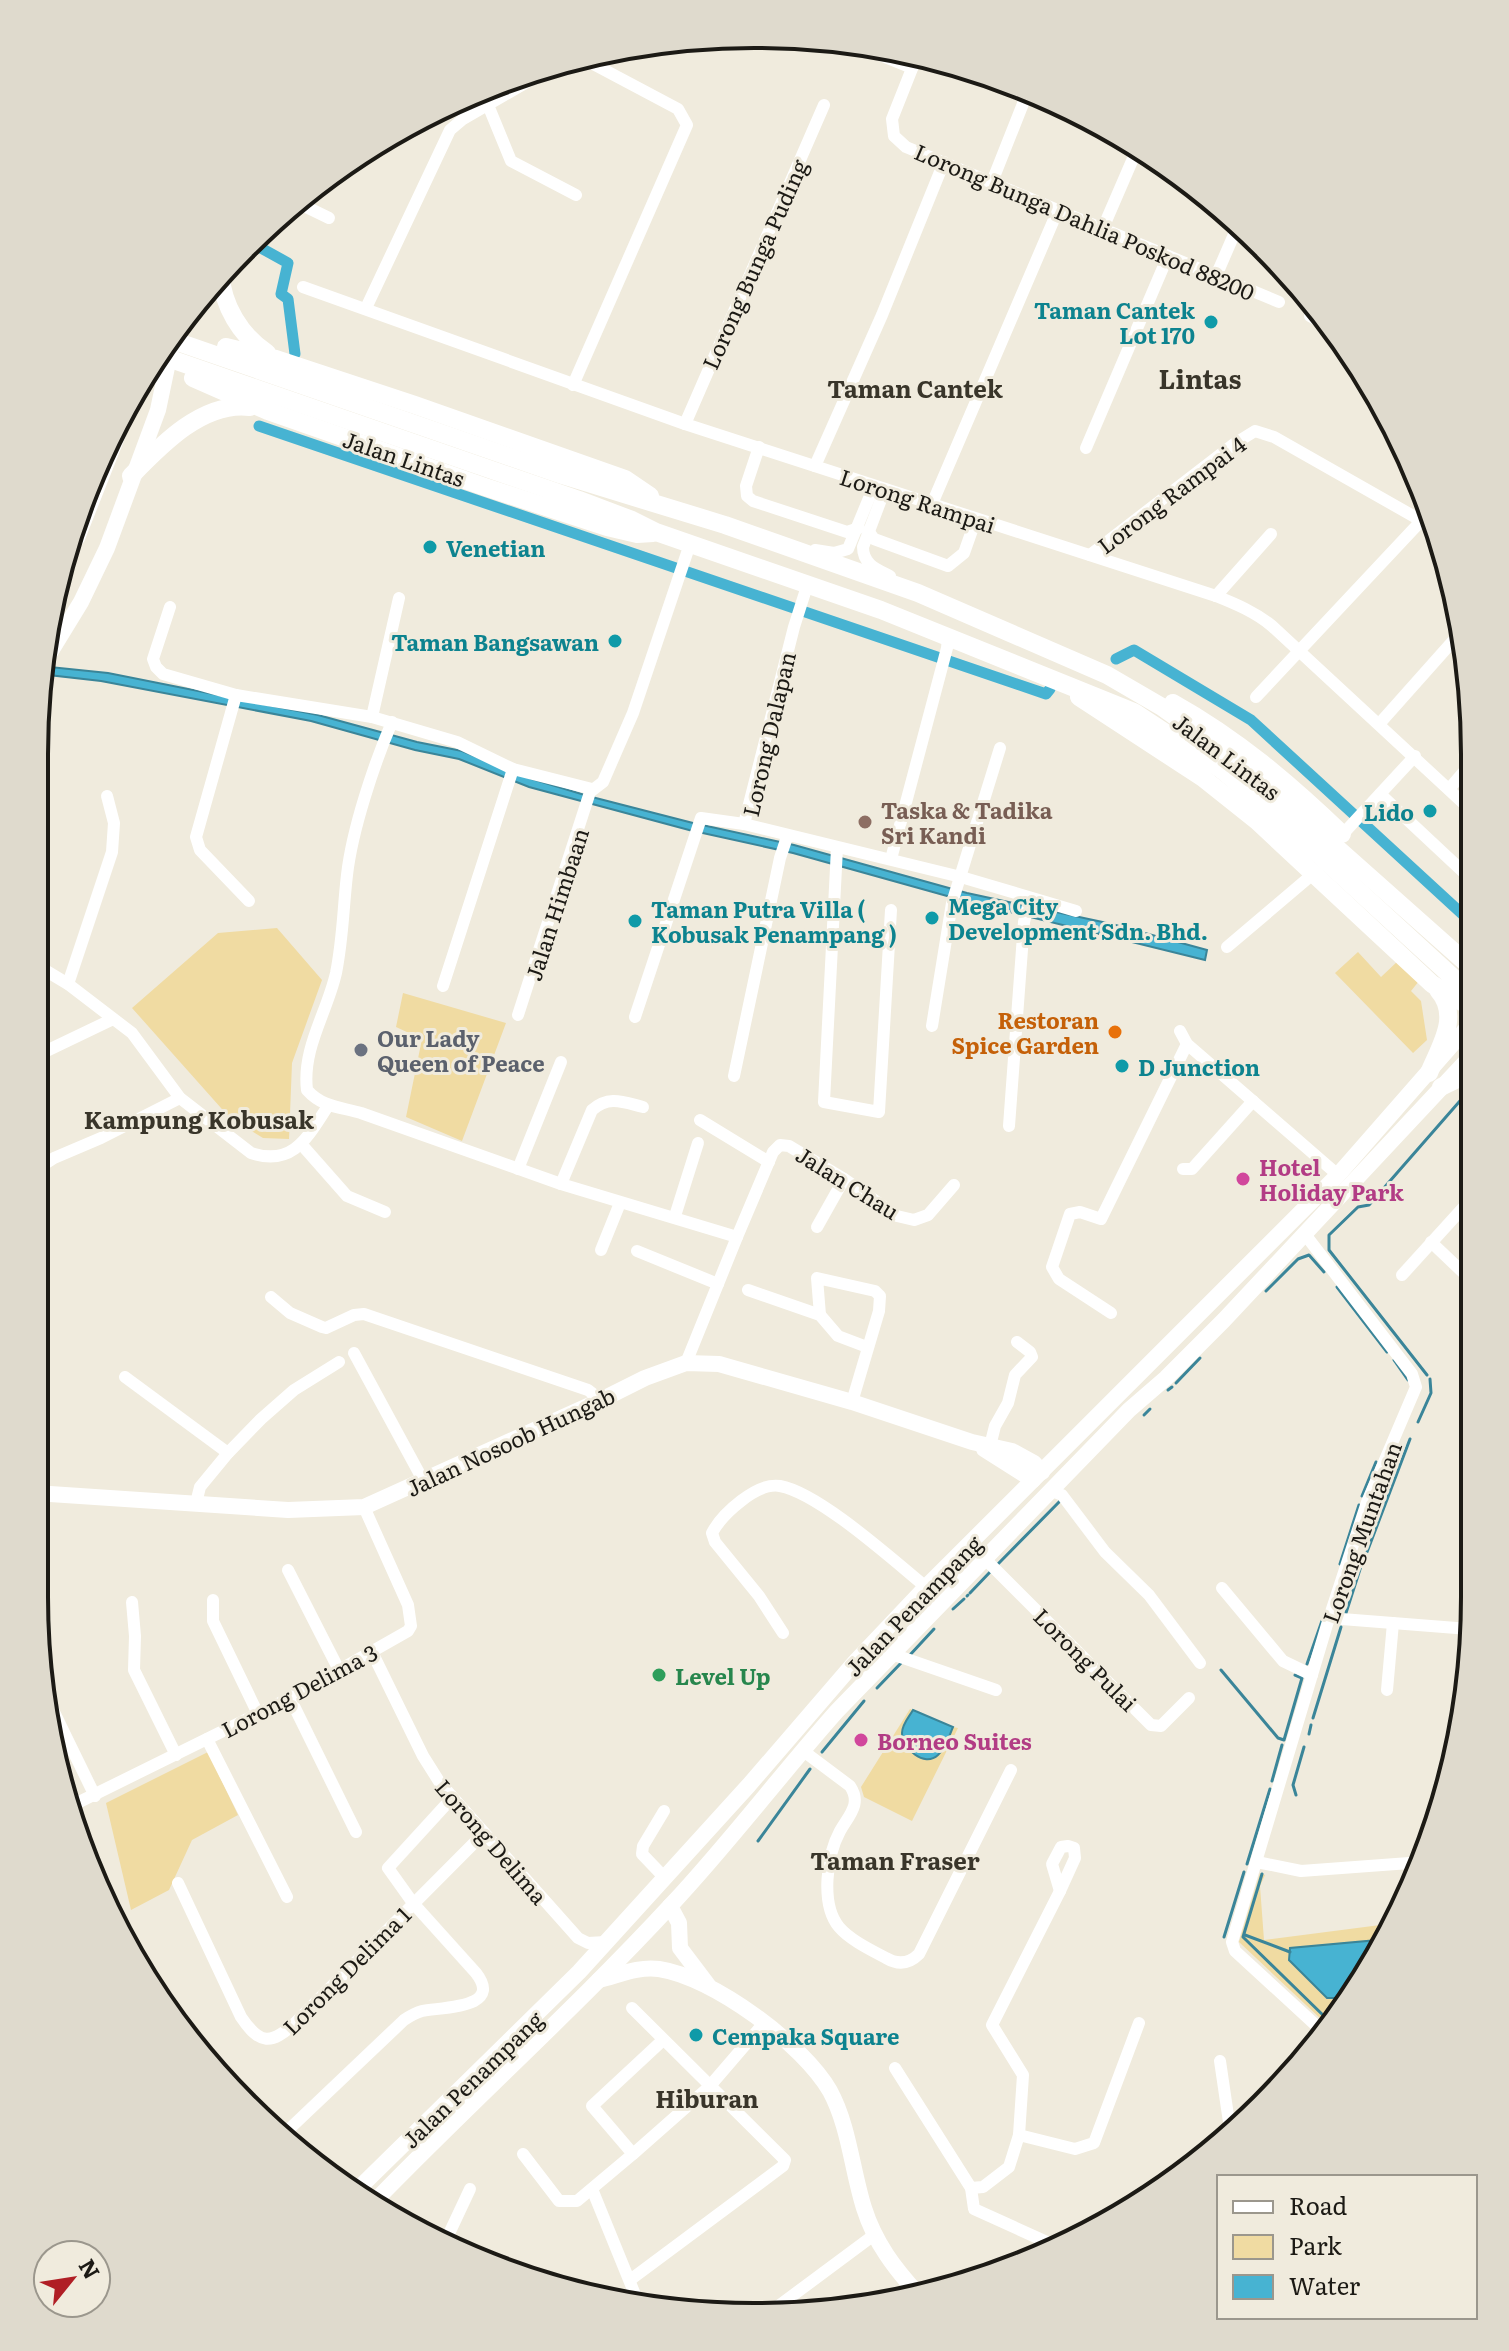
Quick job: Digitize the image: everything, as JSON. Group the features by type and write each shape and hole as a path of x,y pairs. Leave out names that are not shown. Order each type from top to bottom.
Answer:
{"highway":[{"path":"223,289 240,328 251,342 276,359"},
{"name":"Jalan Lintas","path":"185,337 276,359 625,479 666,507"},
{"name":"Jalan Lintas","path":"181,343 562,475 666,507 1018,627 1162,707 1247,768 1461,950"},
{"path":"222,392 205,382 197,368 198,363 211,353 236,351"},
{"name":"Jalan Lintas","path":"167,362 579,500 632,520 688,552 1045,675 1134,712 1222,770 1278,817 1461,985"},
{"name":"Jalan Lintas","path":"167,363 222,392 268,411 607,527 637,534 656,532"},
{"path":"131,476 162,446 204,417 228,407 245,406 268,411"},
{"name":"Jalan Lintas","path":"1085,662 1127,676 1225,735 1289,785 1461,949"},
{"name":"Jalan Lintas","path":"1045,675 1203,778 1257,821 1432,984 1461,1001"},
{"path":"1432,984 1450,989 1461,988"},
{"path":"1432,984 1443,996 1449,1011 1448,1028 1435,1080 1461,1074"}],"main road":[{"path":"58,641 94,577 165,388 163,369"},
{"path":"129,427 147,438"},
{"name":"Jalan Penampang","path":"1042,1481 1077,1466 1129,1410 1224,1320 1304,1233 1435,1080 1461,1039"},
{"name":"Jalan Penampang","path":"363,2184 579,1972 749,1785 855,1662 926,1587 1002,1512 1042,1481 1338,1175 1435,1080 1461,1062"},
{"name":"Jalan Nosoob Hungab","path":"48,1494 315,1511 364,1507 645,1378 686,1363 719,1364 1020,1455 1042,1481"},
{"name":"Jalan Nosoob Hungab","path":"972,1442 1008,1465 1042,1481"},
{"path":"1002,1512 1011,1489 1008,1465"},
{"name":"Jalan Penampang","path":"381,2195 670,1906 739,1830 802,1750 1039,1504 1042,1481"},
{"path":"645,1898 658,1899 670,1906 679,1923 680,1948 675,1961 662,1969"},
{"path":"680,1948 709,1987"},
{"path":"598,1980 645,1968 662,1969 709,1987 764,2023 806,2059 830,2091 841,2118 874,2235 894,2268 910,2285"},
{"path":"397,2152 409,2151 419,2158"}],"street":[{"path":"573,385 687,125 678,109 598,66"},
{"name":"Lorong Bunga Dahlia Poskod 88200","path":"913,67 892,119 894,136 906,147 1279,302"},
{"path":"366,308 450,130 512,91"},
{"path":"992,182 1024,102"},
{"path":"488,105 511,161 576,195"},
{"name":"Lorong Bunga Puding","path":"685,424 824,105"},
{"path":"1103,228 1133,158"},
{"path":"815,466 882,315 944,162"},
{"path":"308,208 329,218"},
{"path":"932,504 1058,210"},
{"path":"1216,276 1233,236"},
{"path":"1086,448 1168,256"},
{"name":"Lorong Rampai","path":"303,287 685,424 1216,596 1258,614 1461,799"},
{"name":"Lorong Rampai 4","path":"1090,555 1255,431 1274,437 1421,521"},
{"path":"759,447 746,486 747,496 753,501 847,532 864,530 874,539 948,566 964,553 976,519"},
{"path":"879,488 864,530 865,561 918,593"},
{"path":"1256,697 1421,521"},
{"path":"746,534 841,553 864,530"},
{"path":"1216,596 1271,534"},
{"path":"170,607 153,659 163,674 235,700 372,717 390,727 457,742 513,769 591,791 603,782 633,713 688,552"},
{"name":"Lorong Dalapan","path":"734,1076 787,837 744,824 806,591"},
{"path":"372,717 399,598"},
{"path":"891,859 948,642"},
{"path":"1380,723 1452,643"},
{"path":"235,700 196,837 200,850 249,901"},
{"path":"390,727 350,859 345,929 334,979 307,1059 307,1090 317,1102 328,1106 361,1113 561,1184 737,1237"},
{"path":"932,1026 952,903 1000,748"},
{"path":"1342,835 1415,756"},
{"path":"443,986 513,769"},
{"path":"1450,788 1461,775"},
{"name":"Jalan Himbaan","path":"518,1015 591,791"},
{"path":"1380,794 1461,870"},
{"path":"68,984 112,852 114,823 107,796"},
{"path":"635,1017 701,818 744,824"},
{"path":"787,837 837,851 891,859 959,883 1076,911"},
{"path":"837,851 824,1102 879,1112 891,910"},
{"path":"1227,947 1313,874"},
{"path":"1009,1126 1024,922 1029,902"},
{"path":"48,972 132,1033 180,1098 251,1153 265,1157 287,1153 302,1145 328,1106"},
{"path":"48,1050 113,1019"},
{"path":"1180,1031 1187,1044 1338,1175"},
{"path":"1111,1313 1059,1279 1052,1267 1070,1214 1080,1212 1101,1219 1187,1044"},
{"path":"518,1169 561,1062"},
{"path":"48,1162 180,1098"},
{"path":"561,1184 592,1110 611,1099 643,1107"},
{"path":"1183,1169 1192,1169 1253,1101"},
{"path":"700,1120 769,1162"},
{"path":"675,1216 698,1143"},
{"path":"302,1145 347,1196 385,1212"},
{"name":"Jalan Chau","path":"686,1363 773,1152 780,1145 789,1146 844,1179 897,1216 914,1220 928,1215 954,1185"},
{"path":"817,1227 844,1179"},
{"path":"601,1250 620,1203"},
{"path":"1402,1275 1461,1210"},
{"name":"Lorong Muntahan","path":"1304,1233 1412,1374 1416,1387 1367,1502 1233,1935 1232,1947 1316,2025"},
{"path":"1431,1242 1461,1270"},
{"path":"637,1251 718,1284"},
{"path":"820,1315 817,1278 875,1291 881,1301 852,1402"},
{"path":"748,1290 820,1315 838,1336 867,1347"},
{"path":"271,1297 290,1313 322,1327 354,1315 375,1317 588,1390 601,1400"},
{"path":"990,1446 995,1426 1008,1403 1015,1375 1032,1357 1017,1342"},
{"path":"354,1353 424,1482"},
{"path":"196,1503 200,1487 228,1453 294,1390 339,1362"},
{"path":"125,1377 228,1453"},
{"path":"1042,1481 1062,1495 1105,1552 1149,1595 1200,1663"},
{"path":"783,1633 759,1596 715,1542 712,1533 723,1517 746,1497 771,1486 794,1491 833,1512 926,1587"},
{"name":"Lorong Delima 3","path":"79,1803 290,1698 408,1631 410,1614 364,1507"},
{"name":"Lorong Pulai","path":"985,1559 1151,1725 1161,1726 1189,1698"},
{"path":"288,1570 339,1670"},
{"path":"1222,1588 1283,1661 1312,1675"},
{"path":"213,1600 213,1621 258,1714"},
{"path":"132,1602 134,1670 176,1755"},
{"path":"1329,1618 1460,1628"},
{"path":"1387,1690 1393,1623"},
{"name":"Lorong Delima","path":"372,1652 423,1756 452,1798 578,1938"},
{"path":"892,1654 996,1690"},
{"path":"290,1698 356,1832"},
{"path":"60,1725 95,1796"},
{"path":"207,1739 287,1897"},
{"path":"802,1750 855,1793 856,1803 838,1833 827,1876 829,1900 838,1926 881,1955 900,1963 907,1963 919,1954 1011,1770"},
{"path":"290,2129 404,2020 417,2012 468,2004 479,1997 483,1983 413,1903 388,1868 452,1798"},
{"path":"664,1811 643,1846 642,1854 664,1877"},
{"name":"Lorong Delima 1","path":"178,1883 241,2017 249,2029 267,2040 283,2034 484,1833"},
{"path":"1257,1862 1301,1871 1409,1863"},
{"path":"971,2188 983,2187 1009,2167 1019,2135 1023,2075 992,2025 1060,1891"},
{"path":"578,1938 588,1943 606,1942"},
{"path":"578,1938 582,1955 579,1972"},
{"path":"630,2280 783,2166 785,2160 632,2008"},
{"path":"523,2154 559,2201 577,2201 709,2087 764,2023"},
{"path":"1019,2135 1075,2149 1094,2143 1139,2023"},
{"path":"633,2154 592,2106 663,2040"},
{"path":"1220,2061 1229,2120"},
{"path":"895,2068 971,2188 974,2209 1044,2241"},
{"path":"449,2233 470,2189"},
{"path":"592,2189 634,2292"},
{"path":"784,2302 874,2235"}],"green space":[{"path":"277,928 322,980 292,1063 289,1139 263,1138 229,1117 132,1008 218,933"},
{"path":"1358,952 1381,977 1399,960 1419,981 1411,991 1421,1001 1427,1040 1413,1053 1335,973"},
{"path":"403,993 506,1023 462,1141 406,1117 422,1039 396,1027"},
{"path":"910,1709 913,1710 903,1725 945,1745 953,1727 958,1728 912,1821 864,1797 861,1787"},
{"path":"208,1752 238,1815 192,1840 169,1890 131,1910 106,1803"},
{"path":"1260,1873 1265,1875 1260,1886 1264,1940 1379,1925 1371,1941 1290,1948 1326,1998 1336,1998 1321,2019 1239,1942"}],"water":[{"path":"54,667 108,673 318,715 462,751 532,779 588,796 794,845 967,893 1112,924 1207,950 1205,960 965,901 793,853 689,830 529,787 459,759 311,721 101,681 53,675"},
{"path":"913,1710 953,1727 943,1749 932,1758 920,1758 903,1739 903,1727"},
{"path":"1371,1941 1336,1998 1327,1998 1289,1960 1290,1948"}],"waterway":[{"path":"262,249 288,263 281,294 288,299 295,354"},
{"path":"259,426 1046,694 1050,689"},
{"path":"1116,659 1134,650 1251,720 1461,913"},
{"path":"1427,1375 1329,1250 1329,1235 1358,1207 1369,1205 1461,1100"},
{"path":"1266,1291 1298,1259 1309,1255 1324,1272"},
{"path":"1337,1287 1387,1352"},
{"path":"1176,1383 1200,1358"},
{"path":"1394,1360 1408,1380"},
{"path":"1418,1422 1431,1393 1430,1379"},
{"path":"1168,1390 1172,1387"},
{"path":"1144,1415 1150,1409"},
{"path":"1367,1552 1410,1439"},
{"path":"1362,1496 1376,1462"},
{"path":"997,1565 1062,1499"},
{"path":"1340,1564 1359,1505"},
{"path":"1345,1616 1362,1563"},
{"path":"970,1593 991,1571"},
{"path":"953,1609 964,1599"},
{"path":"1307,1664 1324,1615"},
{"path":"1313,1718 1341,1627"},
{"path":"909,1656 934,1629"},
{"path":"877,1688 902,1662"},
{"path":"1221,1670 1278,1738 1284,1740 1302,1678 1295,1675"},
{"path":"822,1752 864,1701"},
{"path":"1309,1734 1311,1725"},
{"path":"1272,1781 1282,1745"},
{"path":"1296,1795 1293,1785 1304,1747"},
{"path":"758,1841 810,1769"},
{"path":"1247,1864 1270,1789"},
{"path":"1224,1937 1244,1872"},
{"path":"1262,1874 1243,1937 1323,2015"},
{"path":"1245,1935 1290,1952"}],"place":[{"name":"Taman Cantek Lot 170","path":"1211,322"},
{"name":"Venetian","path":"430,547"},
{"name":"Taman Bangsawan","path":"615,641"},
{"name":"Lido","path":"1430,811"},
{"name":"Taska & Tadika Sri Kandi","path":"865,822"},
{"name":"Mega City Development Sdn. Bhd.","path":"932,918"},
{"name":"Taman Putra Villa ( Kobusak Penampang )","path":"635,921"},
{"name":"Restoran Spice Garden","path":"1115,1032"},
{"name":"Our Lady Queen of Peace","path":"361,1050"},
{"name":"D Junction","path":"1122,1066"},
{"name":"Hotel Holiday Park","path":"1243,1179"},
{"name":"Level Up","path":"659,1675"},
{"name":"Borneo Suites","path":"861,1740"},
{"name":"Cempaka Square","path":"696,2035"}],"district":[{"name":"Lintas","path":"1200,377"},
{"name":"Taman Cantek","path":"915,387"},
{"name":"Kampung Kobusak","path":"199,1118"},
{"name":"Taman Fraser","path":"895,1859"},
{"name":"Hiburan","path":"707,2097"}]}
